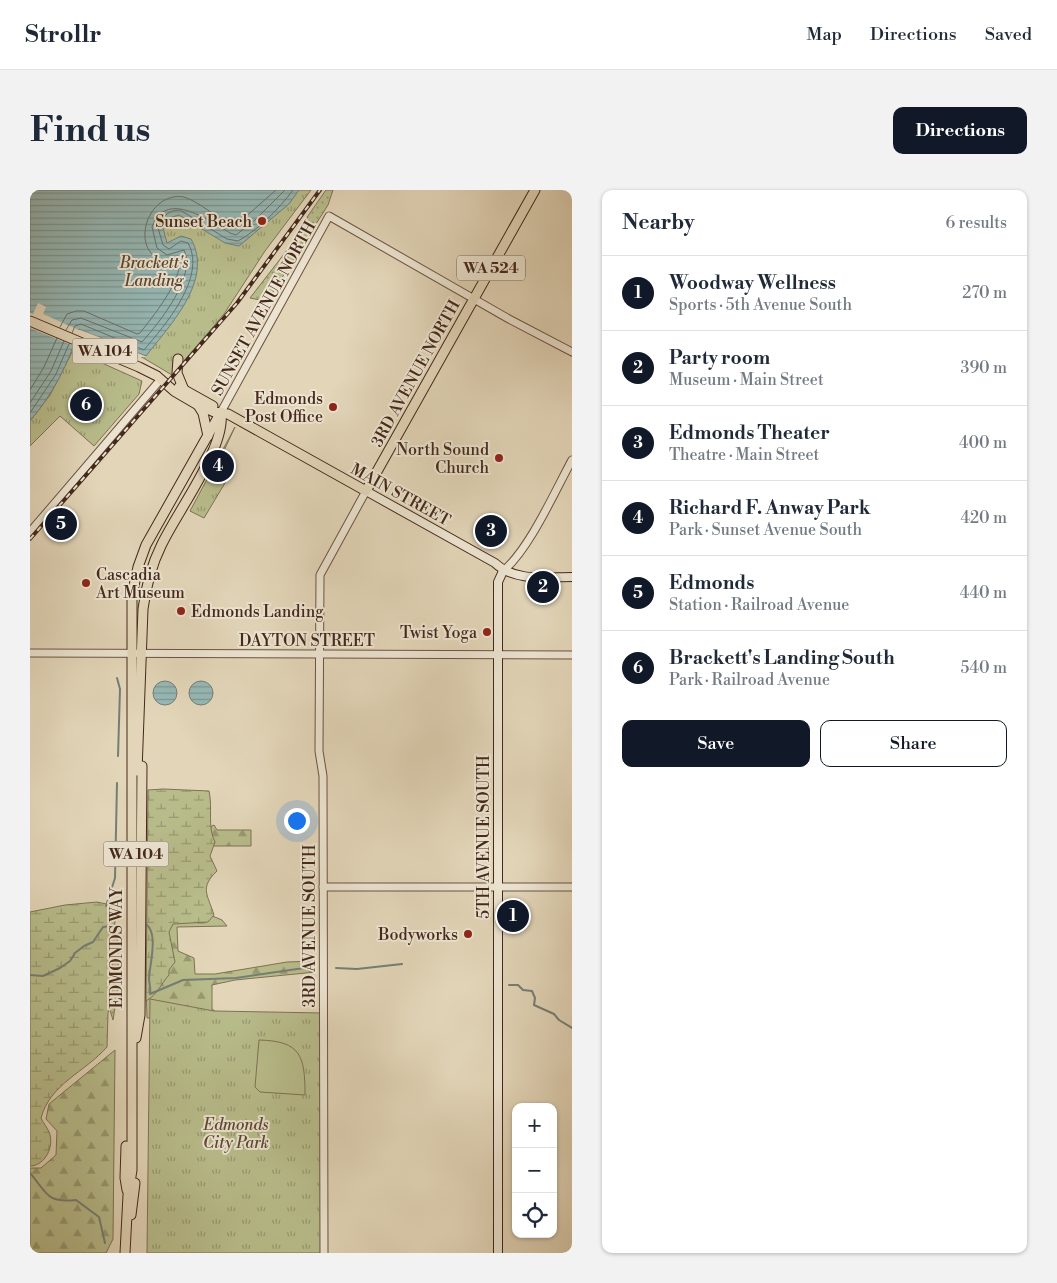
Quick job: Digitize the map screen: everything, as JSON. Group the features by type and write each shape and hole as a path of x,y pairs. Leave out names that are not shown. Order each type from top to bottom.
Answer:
{"main road":[{"name":"3RD AVENUE NORTH","path":"366,491 535,190"},
{"name":"WA 104","path":"30,321 88,344 162,380"},
{"path":"178,359 178,373 184,390"},
{"name":"MAIN STREET","path":"162,380 174,391 198,405 214,412 221,412"},
{"name":"MAIN STREET","path":"162,380 184,390 495,563 503,572 529,577 572,577"},
{"path":"198,405 203,414 208,436"},
{"path":"208,436 221,412"},
{"name":"WA 104","path":"126,1238 135,1200 136,1037 140,1015 144,687 141,671 143,609 151,570 162,544 220,436 221,412"},
{"name":"WA 104","path":"131,653 133,586 146,545 208,436"},
{"path":"146,545 151,570"},
{"name":"5TH AVENUE SOUTH","path":"498,1253 498,582 503,572"},
{"name":"EDMONDS WAY","path":"125,1253 128,1195 125,1178 127,1107 130,1094 131,653"}],"street":[{"name":"SUNSET AVENUE NORTH","path":"221,412 329,216 474,299"},
{"path":"474,299 572,352"},
{"path":"30,532 162,380"},
{"path":"503,572 512,564 529,537 572,460"},
{"name":"3RD AVENUE SOUTH","path":"324,1253 320,575 366,491"},
{"name":"DAYTON STREET","path":"30,653 572,655"},
{"path":"323,887 572,887"}],"green space":[{"name":"Brackett's Landing","path":"30,190 311,190 265,251 224,314 172,375 130,350"},
{"path":"326,190 333,190 328,205 271,295 265,301 250,298 298,236 303,223"},
{"path":"73,350 142,381 139,394 94,446 60,416 30,446 30,421 50,395"},
{"path":"235,427 221,457 226,460 218,472 228,478 204,518 190,511"},
{"path":"148,790 209,791 211,830 215,842 210,856 217,871 208,882 206,892 214,915 208,922 173,924 169,932 175,962 159,989 146,1001"},
{"path":"214,825 217,830 251,830 251,846 211,846 206,829"},
{"path":"97,902 111,905 114,910 115,922 109,947 115,980 108,1013 107,1047 52,1096 41,1118 51,1137 50,1149 40,1163 30,1166 30,912 65,905"},
{"path":"210,915 222,920 227,926 177,927 178,951 194,958 195,974 215,974 287,962 315,961 316,972 235,980 212,985 212,1009 221,1016 147,1018 145,954 149,937 167,918"},
{"path":"108,933 117,934 119,982 113,1020 105,994"},
{"name":"Edmonds City Park","path":"150,999 214,1011 323,1013 323,1253 147,1253"},
{"path":"259,1040 284,1044 298,1053 304,1070 305,1095 260,1092 255,1087"},
{"path":"115,1050 113,1239 106,1253 30,1253 30,1168 41,1168 56,1155 57,1131 46,1119 49,1104"}],"water":[{"name":"Brackett's Landing","path":"30,190 299,190 289,204 239,246 225,243 179,215 169,218 163,228 167,243 181,236 191,239 197,255 197,270 193,286 177,316 146,356 79,329 59,378 46,400 30,421"},
{"path":"165,681 174,684 177,693 174,702 165,705 156,702 153,693 156,684"},
{"path":"201,681 210,684 213,693 210,702 201,705 192,702 189,693 192,684"}],"pier":[{"path":"38,303 46,307 43,314 119,348 79,329 147,357 137,357 80,332 76,347 30,328 30,313 33,314"}],"waterway":[{"path":"117,678 120,689 118,756"},
{"path":"106,906 115,878 117,783"},
{"path":"30,975 43,976 60,968 70,961 75,953 93,942 103,927 118,925"},
{"path":"147,925 153,942 149,978 150,994 183,980 236,978 311,967"},
{"path":"336,968 357,969 402,964"},
{"path":"509,985 518,985 523,990 532,991 535,998 534,1005 554,1014 559,1020 572,1028"},
{"path":"30,1173 48,1196 59,1200 76,1200 99,1217 105,1243"}],"railway":[{"path":"30,539 237,303 320,190"}],"place":[{"name":"Sunset Beach","path":"262,221"},
{"name":"Brackett's Landing South","path":"86,405"},
{"name":"Edmonds Post Office","path":"333,407"},
{"name":"North Sound Church","path":"499,458"},
{"name":"Richard F. Anway Park","path":"218,466"},
{"name":"Edmonds","path":"61,524"},
{"name":"Edmonds Theater","path":"491,531"},
{"name":"Cascadia Art Museum","path":"86,583"},
{"name":"Party room","path":"543,587"},
{"name":"Edmonds Landing","path":"181,611"},
{"name":"Twist Yoga","path":"487,632"},
{"name":"Woodway Wellness","path":"513,916"},
{"name":"Bodyworks","path":"468,934"}]}
